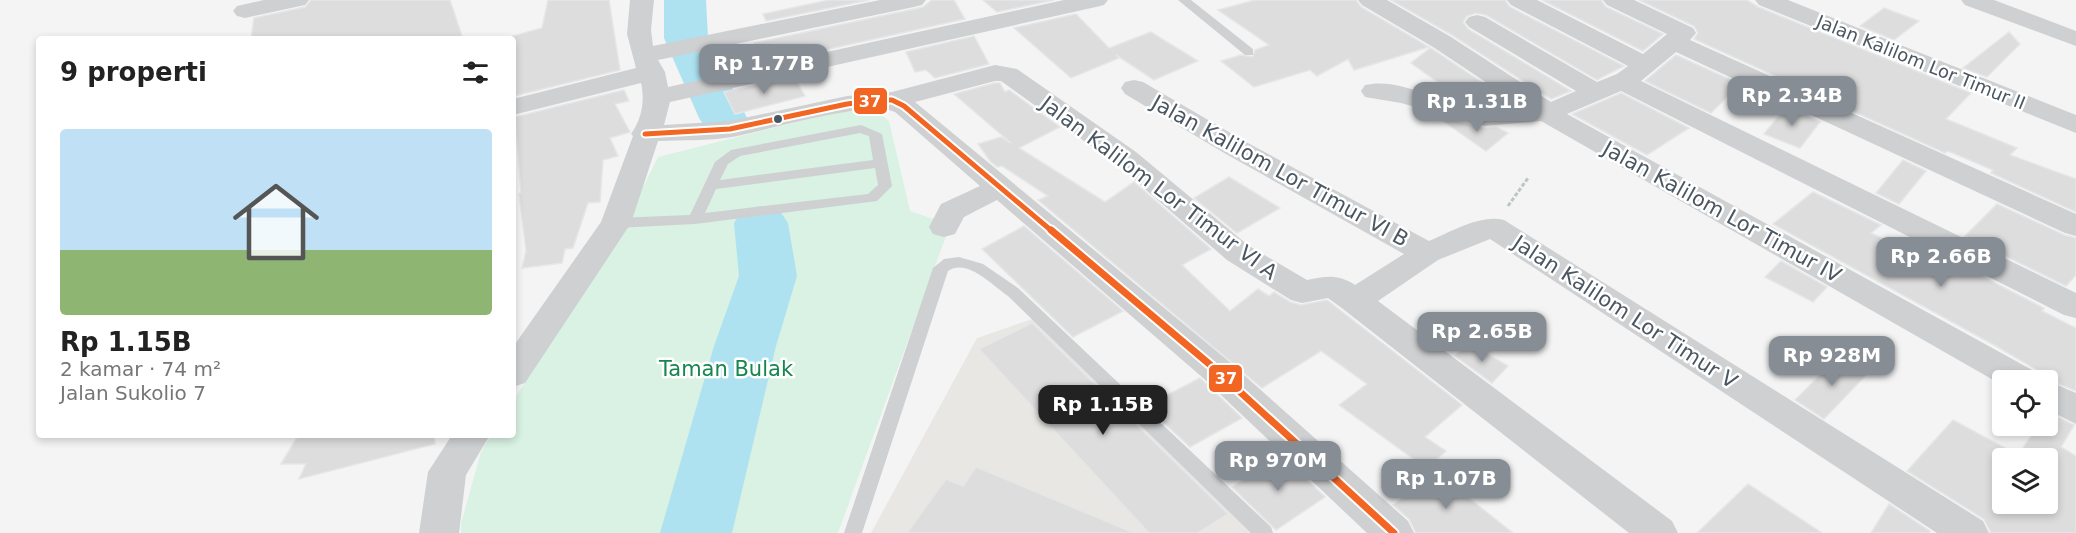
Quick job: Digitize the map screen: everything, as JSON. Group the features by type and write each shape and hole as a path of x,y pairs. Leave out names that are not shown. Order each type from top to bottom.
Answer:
{"street":[{"path":"245,12 297,0"},
{"path":"516,370 616,223 645,134 656,109 660,74 639,35 642,0"},
{"path":"660,74 698,44 914,0"},
{"path":"516,106 660,74 718,84 1096,0"},
{"name":"Jalan Kalilom Lor Timur IV","path":"1370,0 1442,42 1546,113 2004,370"},
{"path":"1519,0 1644,64"},
{"path":"1374,91 1485,118 1546,113 1638,72 1644,64 1684,33 1615,0"},
{"name":"Jalan Kalilom Lor Timur II","path":"1767,0 2076,125"},
{"path":"1973,0 2076,39"},
{"path":"1477,22 1608,87 2076,307"},
{"path":"1674,42 2076,226"},
{"name":"Jalan Kalilom Lor Timur VI A","path":"645,134 730,129 847,104 892,100 995,73 1008,74 1126,158 1238,254 1302,292 1333,286 1355,301 1658,533"},
{"name":"Jalan Kalilom Lor Timur VI B","path":"1134,88 1236,148 1427,253"},
{"path":"892,100 904,106 1214,368 1394,533"},
{"path":"944,227 952,212 999,188"},
{"path":"1355,301 1427,253 1493,227"},
{"name":"Jalan Kalilom Lor Timur V","path":"1493,227 1969,533"},
{"path":"2058,400 2076,410"},
{"path":"439,533 447,472 470,438"}],"lane":[{"path":"1184,0 1249,52"},
{"path":"616,223 694,219 872,198 885,186 875,134 861,129 736,153 722,162 694,219"},
{"path":"710,186 880,163"},
{"path":"853,533 941,268 949,262 958,261 976,267 1013,292 1264,533"}],"path":[{"path":"1493,227 1528,178"}],"shaded area":[{"path":"1038,317 1252,533 871,533 977,338"}],"green space":[{"name":"Taman Bulak","path":"868,104 889,121 910,211 950,225 838,533 461,533 461,524 481,452 489,438 516,438 516,396 618,238 658,157"}],"building":[{"path":"311,0 450,0 462,36 251,36 254,18 305,7"},
{"path":"548,0 609,0 620,70 516,96 516,36 513,36 542,28"},
{"path":"829,0 869,0 766,21 763,14"},
{"path":"932,0 954,0 965,19 716,74 711,64 757,52 754,43 923,7"},
{"path":"983,0 1054,0 997,12"},
{"path":"1255,0 1356,0 1361,7 1429,47 1354,70 1348,59 1317,76 1310,70 1254,87 1221,61 1241,55 1253,57 1255,50 1269,45 1218,10"},
{"path":"1391,0 1505,0 1510,7 1624,66 1597,80 1486,15 1476,13 1467,16 1463,22 1468,29 1571,91 1551,99 1452,35"},
{"path":"1542,0 1601,0 1606,7 1663,34 1643,51"},
{"path":"1639,0 1747,0 1758,7 1971,93 1946,119 2017,148 2010,155 2076,179 2076,212 1991,173 1993,170 1948,151 1945,153 1694,39 1698,33 1694,26"},
{"path":"1884,8 1919,21 1894,40 1860,26"},
{"path":"1076,14 1109,48 1151,32 1198,61 1154,80 1116,55 1119,58 1071,78 1014,28"},
{"path":"2009,32 2020,44 1987,77 1963,68"},
{"path":"974,36 989,64 935,78 926,70 915,72 906,52"},
{"path":"1430,48 1495,91 1464,101 1411,63"},
{"path":"1676,55 1740,84 1711,113 1645,81"},
{"path":"794,77 805,96 735,114 724,92"},
{"path":"1000,83 1005,92 1009,90 1060,127 1019,148 1105,202 1134,182 1211,249 1182,265 1230,311 1258,289 1269,296 1274,292 1290,302 1301,305 1327,300 1462,405 1425,437 1446,451 1426,468 1339,405 1367,384 1321,351 1262,388 1038,200 1048,196 1002,166 997,167 990,161 978,144 1001,137 1011,143 954,94"},
{"path":"624,90 629,101 615,104 630,132 610,138 618,156 603,160 600,202 588,203 573,248 565,249 562,263 522,268 526,251 519,194 521,193 516,117"},
{"path":"1621,93 1689,128 1647,155 1572,114"},
{"path":"1787,106 1820,122 1800,148 1764,134"},
{"path":"1433,114 1484,128 1496,127 1508,133 1486,151"},
{"path":"1903,160 1926,171 1899,204 1876,193"},
{"path":"1229,177 1280,208 1237,233 1194,198"},
{"path":"1813,192 1881,225 1871,233 1936,264 1944,257 2044,308 2042,311 2076,328 2076,391 2058,384 2058,370 2037,370 1773,224"},
{"path":"1997,204 2064,235 2076,238 2076,275 2066,286 1965,236"},
{"path":"1024,226 1123,311 1073,337 982,249"},
{"path":"1781,261 1827,287 1813,302 1765,277"},
{"path":"1032,323 1228,514 1198,533 1149,533 979,349"},
{"path":"1468,343 1508,366 1492,383 1455,356"},
{"path":"1839,356 1869,372 1824,419 1795,400"},
{"path":"1200,378 1242,418 1190,447 1146,406"},
{"path":"2058,417 2074,425 2061,447 2076,456 2076,533 1991,533 1984,519 1907,471 1953,420 2005,448 1992,448 1992,514 2058,514 2058,448 2023,448 2031,436 2058,436"},
{"path":"296,438 434,438 435,444 299,479 306,464 281,464"},
{"path":"1281,455 1325,497 1276,530 1232,487"},
{"path":"976,467 1134,533 907,533 946,479 963,486"},
{"path":"1436,472 1513,533 1416,533 1409,519 1393,505"},
{"path":"1748,484 1822,533 1697,533"},
{"path":"1889,504 1930,531 1929,533 1871,533"}],"waterway":[{"path":"685,0 686,38 723,118"},
{"path":"696,533 745,346 768,276 761,223"}],"transit line":[{"name":"37","path":"645,134 730,129 847,104 879,100 892,100 904,106 1214,368 1394,533"}]}
